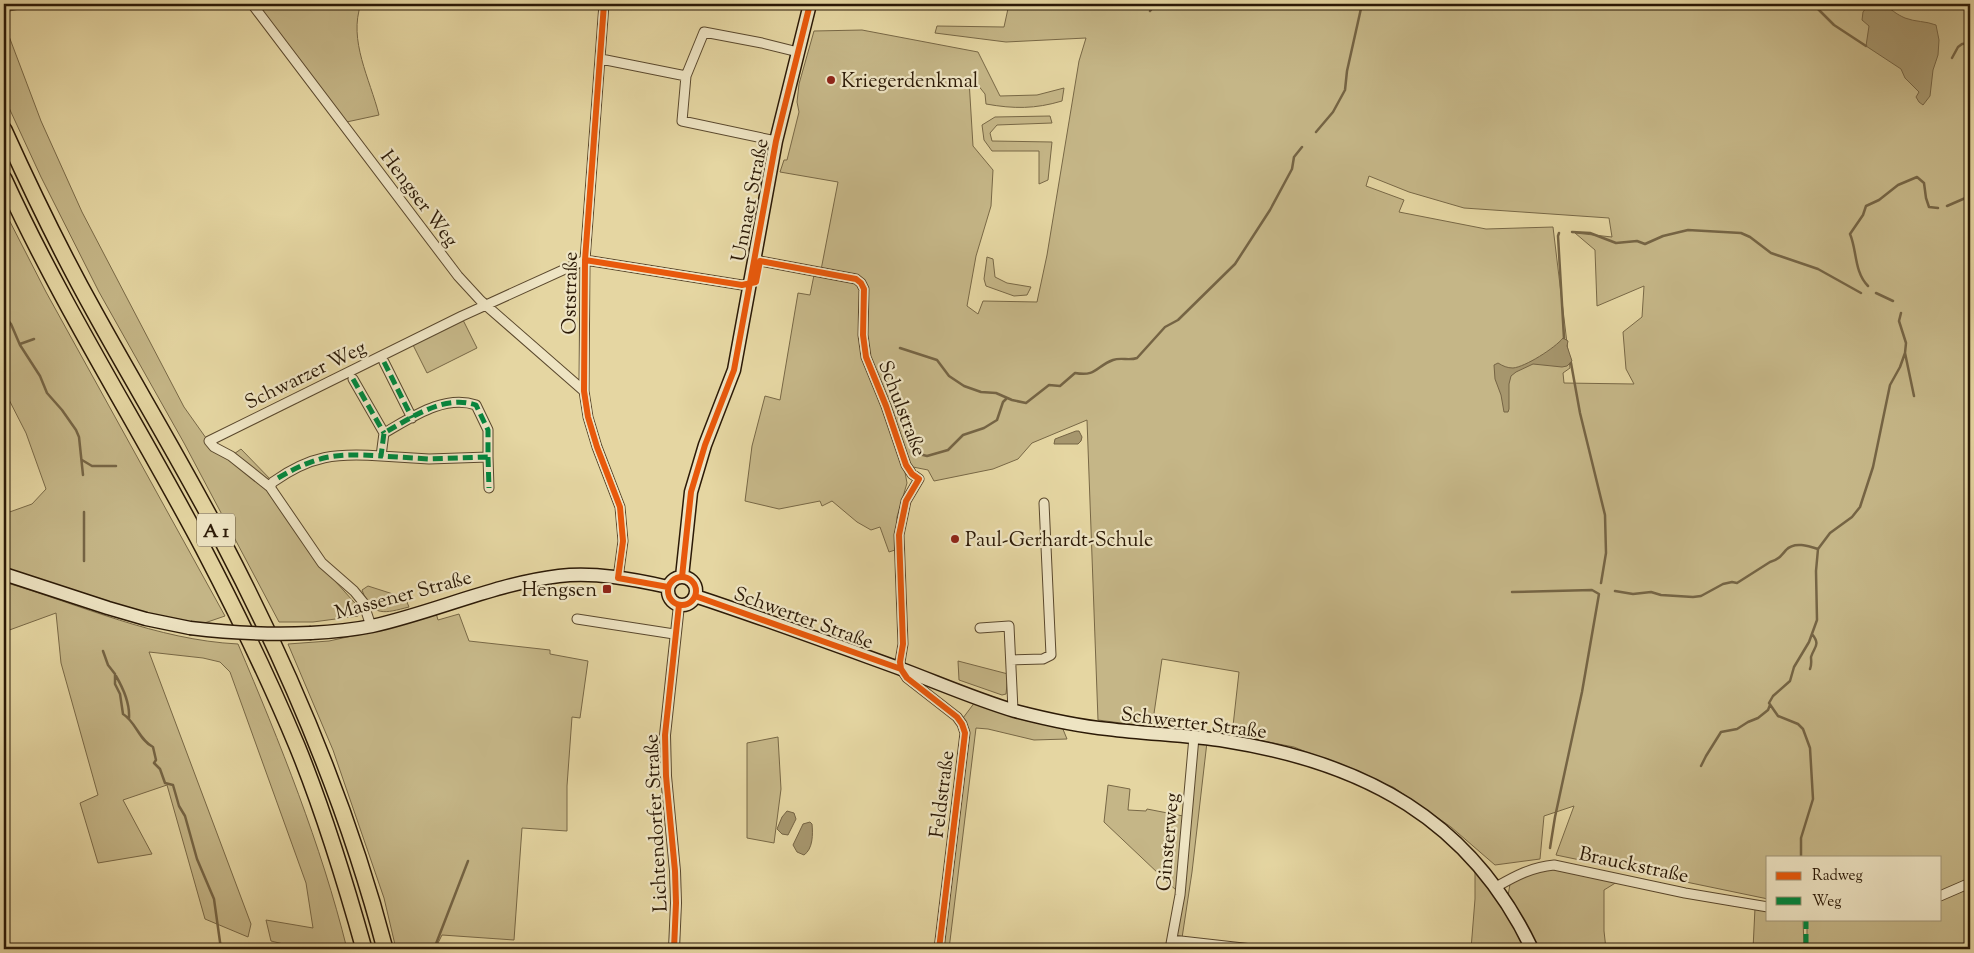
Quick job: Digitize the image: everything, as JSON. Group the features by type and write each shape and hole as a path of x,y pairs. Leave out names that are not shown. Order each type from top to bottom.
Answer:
{"highway":[{"name":"A 1","path":"4,130 59,246 221,538 275,647 315,739 342,810 363,871 385,949"},
{"name":"A 1","path":"4,179 42,257 202,546 257,655 297,747 323,816 364,949"}],"main road":[{"name":"Unnaer Straße","path":"682,577 691,492 704,445 734,370 776,141 810,4"},
{"name":"Massener Straße","path":"4,574 146,619 231,634 275,635 371,626 482,593 526,582 570,576 618,578 668,587"},
{"path":"682,577 692,582 696,590 695,596 687,604 679,605 671,600 668,587 673,580 682,577"},
{"name":"Schwerter Straße","path":"695,596 1012,710 1090,727 1225,741 1289,755 1352,776 1387,792 1417,810 1443,830 1475,861 1496,887 1520,925 1532,949"}],"street":[{"name":"Hengser Weg","path":"252,4 458,276 486,306 584,391"},
{"name":"Oststraße","path":"604,4 585,260 584,391 588,417 597,447 620,507 623,541 618,578"},
{"path":"776,141 682,121 686,76 704,32 798,52"},
{"path":"601,59 686,76"},
{"path":"486,306 585,260 742,285 749,284"},
{"name":"Schulstraße","path":"760,261 856,279 864,289 863,335 866,357 886,406 906,465 912,474 919,479 906,501 898,535 903,644 900,662 902,669"},
{"name":"Schwarzer Weg","path":"270,487 230,456 214,447 209,441 462,316 486,306"},
{"path":"384,362 412,418"},
{"path":"353,379 384,433 381,456"},
{"path":"384,433 443,403 468,402 476,405 488,430 489,488"},
{"path":"371,626 363,602 322,563 270,487 273,482 302,464 321,457 344,454 430,459 488,457"},
{"path":"1011,660 1043,659 1051,655 1044,503"},
{"name":"Lichtendorfer Straße","path":"674,949 675,879 666,780 665,735 671,689 674,634 679,605"},
{"path":"577,619 674,634"},
{"path":"980,628 1009,626 1012,710"},
{"name":"Feldstraße","path":"902,669 907,678 957,718 962,724 965,734 940,949"},
{"name":"Ginsterweg","path":"1170,949 1180,895 1194,737"},
{"name":"Brauckstraße","path":"1496,887 1525,871 1554,865 1685,893 1766,907"},
{"path":"1942,895 1970,883"},
{"path":"1172,940 1252,949"}],"shaded area":[{"path":"4,4 46,4 4,12"},
{"path":"252,4 361,4 357,31 359,45 379,115 342,123"},
{"path":"1009,4 1970,4 1970,880 1942,892 1942,856 1766,856 1766,899 1556,855 1574,806 1544,816 1540,859 1495,865 1451,827 1393,787 1294,747 1232,735 1239,672 1162,659 1152,727 1098,720 1087,420 1032,443 1018,459 993,469 934,481 928,470 913,467 908,463 904,467 907,483 897,517 895,550 889,552 880,527 871,530 857,522 832,501 822,506 820,501 779,509 745,501 752,446 765,396 780,400 798,293 810,295 814,275 821,270 838,182 780,172 784,160 787,160 799,112 797,102 799,84 814,31 862,30 978,52 1000,96 1037,95 1064,88 1062,101 1033,107 1006,107 986,104 985,94 973,79 969,80 973,146 993,170 991,206 976,256 967,306 978,314 983,301 1037,302 1047,255 1079,61 1086,38 1006,42 935,33 937,26 1004,27","holes":["1369,176 1409,192 1464,208 1609,218 1612,237 1575,233 1595,250 1597,306 1644,286 1642,317 1623,332 1626,369 1634,384 1564,383 1563,373 1570,368 1553,227 1486,229 1399,212 1404,200 1366,186"]},
{"path":"1869,4 1882,5 1905,18 1936,25 1939,40 1938,55 1933,70 1930,96 1923,105 1916,97 1919,92 1905,78 1901,69 1866,46 1869,26 1862,20 1863,12"},
{"path":"4,23 41,121 82,212 184,407 206,438 231,456 241,449 273,482 318,562 362,611 358,616 313,622 279,622 184,443 99,292 41,177 4,97"},
{"path":"1050,116 1052,123 997,125 990,133 992,141 1052,142 1048,180 1039,184 1039,151 992,151 984,140 982,125 995,117"},
{"path":"4,210 46,292 225,616 190,628 4,574 4,514 32,504 46,489 26,433 4,390"},
{"path":"987,257 993,259 995,277 1007,283 1031,287 1027,295 1014,296 986,286 984,279"},
{"path":"461,316 477,348 427,373 411,341"},
{"path":"1563,338 1568,341 1567,346 1572,361 1567,366 1562,367 1533,364 1516,372 1511,376 1509,384 1509,409 1508,412 1504,412 1501,395 1495,379 1494,365 1498,363 1505,367 1518,367 1547,352"},
{"path":"1079,431 1082,437 1078,444 1054,444 1055,439"},
{"path":"4,582 149,629 178,636 238,644 284,756 312,832 337,910 347,949 304,949 271,941 266,920 313,928 306,883 230,672 220,662 203,658 149,652 251,924 248,937 205,919 167,785 123,800 152,854 98,863 80,803 98,795 61,663 56,613 4,632"},
{"path":"368,586 393,594 407,602 409,607 386,612 375,609 370,605 362,590"},
{"path":"436,613 438,620 459,614 469,641 550,650 550,654 588,661 580,718 572,717 567,786 567,831 522,828 514,940 442,935 435,949 396,949 384,898 333,750 288,644 329,641 375,631"},
{"path":"958,661 1008,674 1006,694 1002,695 959,680"},
{"path":"978,698 1060,722 1067,739 1034,740 976,728 949,949 942,949 969,729 963,718"},
{"path":"778,737 781,789 774,843 747,838 747,743"},
{"path":"1196,741 1207,742 1192,872 1182,938 1176,932"},
{"path":"1108,785 1130,789 1128,810 1146,811 1147,809 1183,816 1178,892 1104,822"},
{"path":"787,811 794,813 796,819 788,835 782,834 777,829"},
{"path":"810,822 812,824 812,841 804,855 797,852 793,845 803,824"},
{"path":"1475,865 1529,949 1471,949 1475,899"},
{"path":"1545,868 1617,882 1604,890 1606,949 1535,949 1508,896 1510,884 1524,875"},
{"path":"1970,886 1970,949 1807,949 1807,920 1942,920 1942,897"},
{"path":"1755,908 1766,910 1766,920 1803,920 1804,949 1753,949"}],"waterway":[{"path":"1150,11 1156,4"},
{"path":"1316,132 1333,112 1345,90 1347,71 1362,4"},
{"path":"1813,4 1834,25 1866,46"},
{"path":"1952,58 1958,47 1962,44 1970,43"},
{"path":"900,348 937,360 949,376 964,386 981,392 996,393 1012,400 1026,403 1049,385 1060,386 1075,373 1088,374 1107,362 1116,359 1137,358 1165,327 1178,320 1235,264 1270,210 1292,169 1294,157 1302,147"},
{"path":"1868,286 1860,274 1850,234 1863,215 1866,206 1879,200 1898,185 1917,177 1924,183 1929,207 1938,208"},
{"path":"1947,206 1970,196"},
{"path":"1572,232 1590,233 1616,243 1637,241 1645,244 1663,236 1688,230 1741,233 1750,237 1771,253 1818,269 1861,293"},
{"path":"1559,233 1564,338"},
{"path":"1876,293 1893,301"},
{"path":"4,308 6,318 11,324 20,345 40,376 47,393 76,430 79,437 83,475"},
{"path":"1801,856 1801,838 1813,799 1810,748 1803,729 1798,724 1778,716 1769,703 1773,696 1790,681 1794,667 1809,642 1817,620 1816,571 1818,549 1830,533 1852,517 1860,507 1873,467 1890,385 1905,353 1906,343 1899,321 1901,313"},
{"path":"20,344 34,339"},
{"path":"1905,353 1914,396"},
{"path":"1571,363 1580,413 1605,515 1606,553 1601,583"},
{"path":"911,452 927,456 948,450 963,435 984,428 997,420 1003,402 1007,398"},
{"path":"82,460 92,466 116,466"},
{"path":"84,512 84,561"},
{"path":"1615,591 1633,594 1651,592 1661,595 1701,596 1723,584 1737,583 1777,559 1789,547 1802,545 1818,549"},
{"path":"1512,592 1592,590 1599,594 1582,692 1550,848"},
{"path":"1810,669 1811,657 1816,646 1816,641 1812,634"},
{"path":"103,651 108,665 115,674 115,684 120,694 123,714 144,740 153,747 156,760 154,763 160,769 165,783 173,785 179,806 185,816 197,859 214,899 221,949"},
{"path":"116,676 126,696 129,718"},
{"path":"1701,766 1721,732 1737,729 1758,718 1768,710 1770,705"},
{"path":"434,949 468,861"}],"marked path":[{"path":"384,362 412,418"},
{"path":"353,379 384,433"},
{"path":"278,478 305,464 328,457 352,455 381,456 384,433 428,409 440,405 464,402 476,405 488,430 488,457 429,459 381,456"},
{"path":"488,457 489,488"},
{"path":"1806,920 1806,949"}],"cycle path":[{"path":"604,4 585,260 584,391 588,417 597,447 620,507 623,541 618,578 668,587"},
{"path":"682,577 691,492 705,445 734,370 776,141 810,4"},
{"path":"585,260 742,285 756,282 760,261 856,279 861,283 864,289 863,335 866,357 886,406 906,465 912,474 919,479 906,501 899,535 903,644 900,662 901,669 907,678 957,717 965,733 939,949"},
{"path":"682,577 692,581 696,591 692,601 682,605 672,601 668,591 672,581 682,577"},
{"path":"695,596 901,669"},
{"path":"674,949 675,871 666,776 665,735 679,605"}],"place":[{"name":"Kriegerdenkmal","path":"831,80"},
{"name":"Paul-Gerhardt-Schule","path":"955,539"},
{"name":"Hengsen","path":"607,589"}]}
